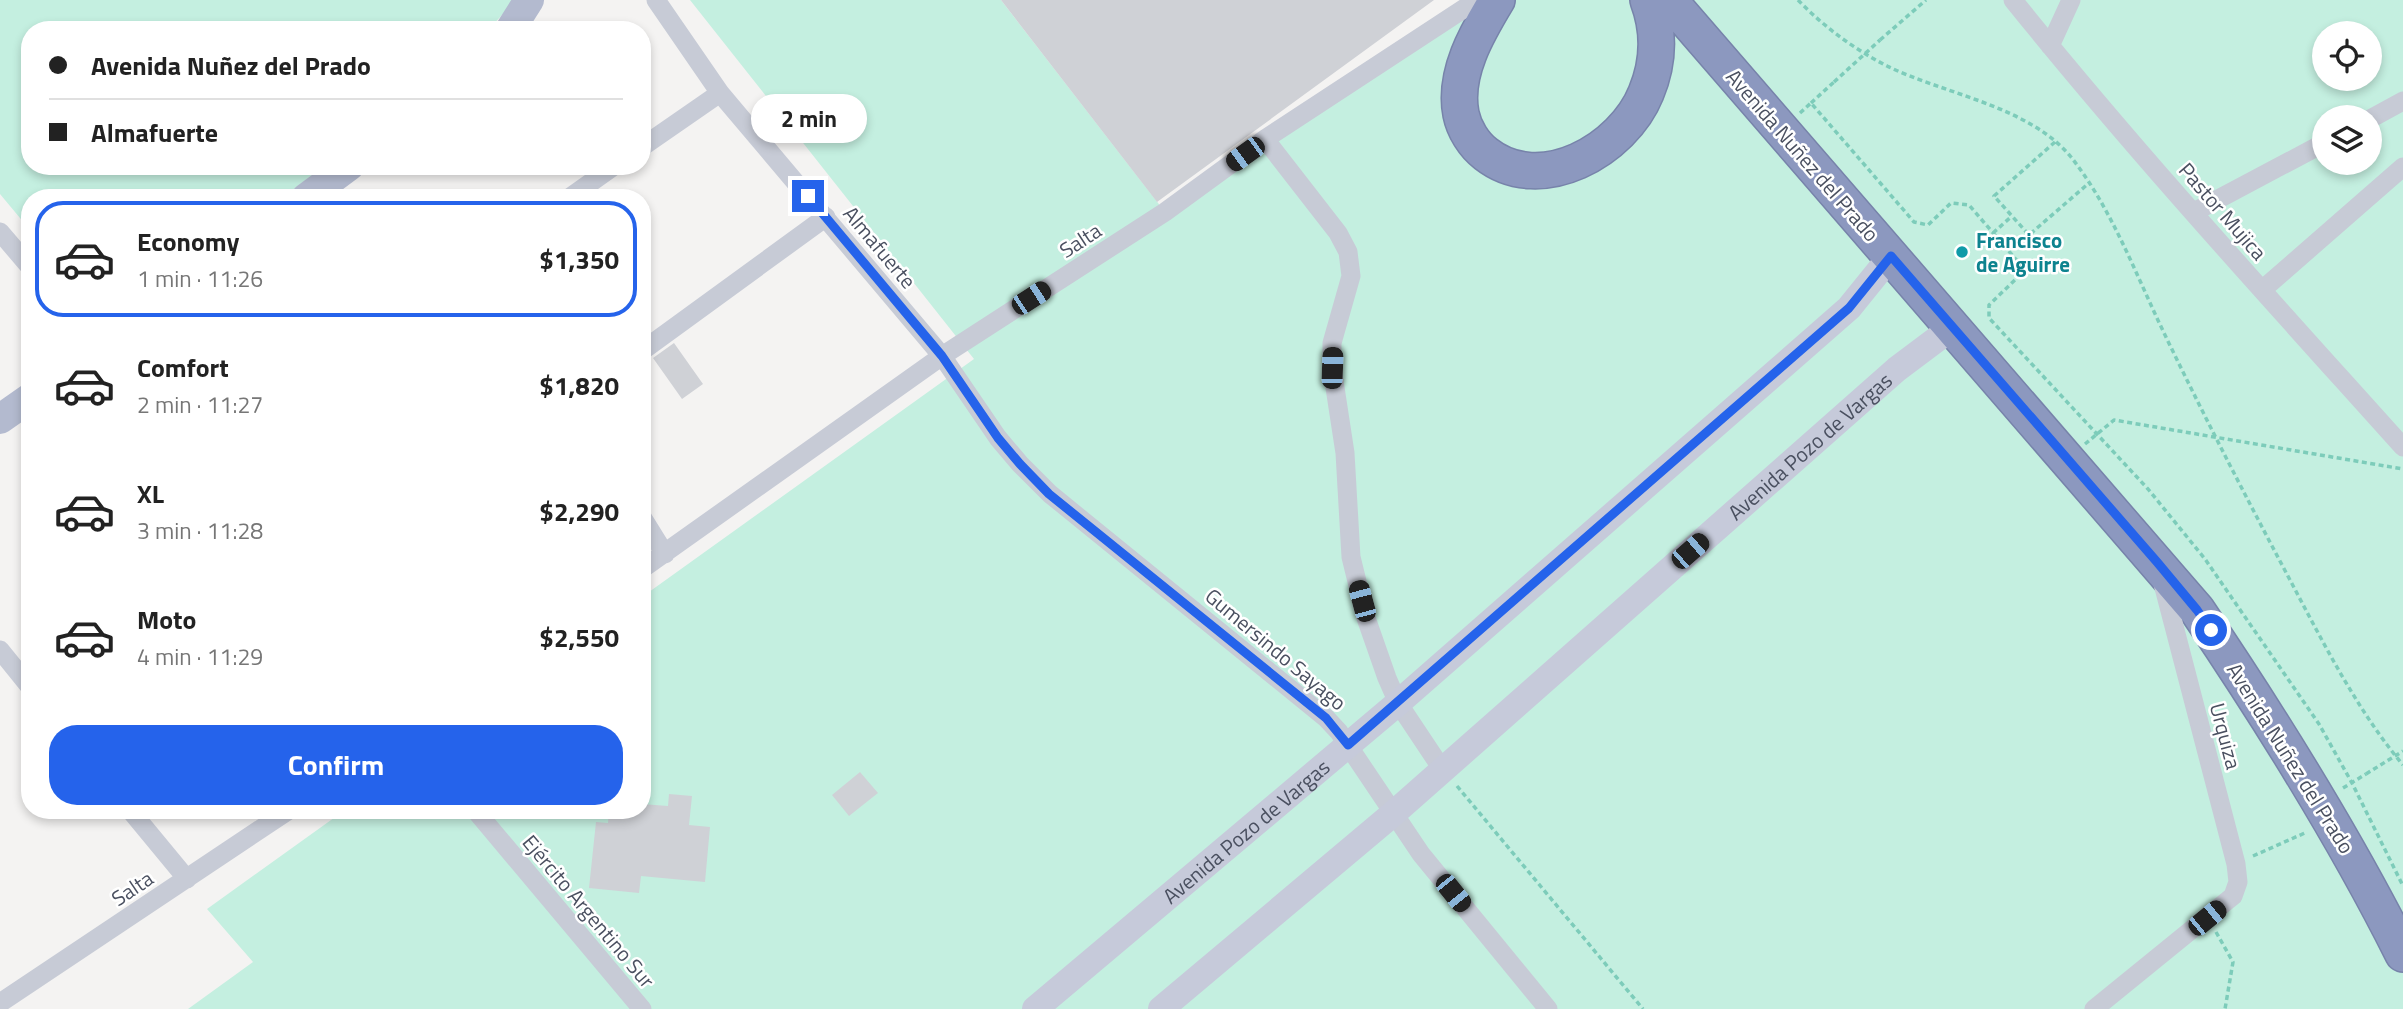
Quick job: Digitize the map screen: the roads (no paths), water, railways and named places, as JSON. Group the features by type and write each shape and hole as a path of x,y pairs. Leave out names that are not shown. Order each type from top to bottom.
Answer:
{"highway":[{"path":"1497,0 1473,45 1464,69 1461,115 1471,137 1500,164 1522,170 1545,170 1583,158 1604,146 1619,134 1639,111 1651,82 1657,54 1656,32 1648,0"},
{"name":"Avenida Nuñez del Prado","path":"1669,0 2197,610 2244,678 2331,821 2368,884 2403,954"}],"main road":[{"path":"515,21 528,0"},
{"path":"318,189 337,175"},
{"name":"Avenida Pozo de Vargas","path":"1035,1009 1398,703 1849,308 1891,256"},
{"name":"Avenida Pozo de Vargas","path":"1161,1009 1394,813 1897,369 1953,327"},
{"path":"0,419 21,404"}],"street":[{"name":"Almafuerte","path":"656,0 720,93 942,356"},
{"name":"Salta","path":"651,563 942,356 1165,212 1265,139 1477,0"},
{"name":"Pastor Mujica","path":"2013,0 2262,290 2403,447"},
{"path":"2050,46 2071,0"},
{"path":"651,141 720,93"},
{"path":"2382,113 2403,101"},
{"path":"1265,139 1338,233 1348,252 1351,275 1332,343 1332,368 1344,441 1351,557 1366,618 1387,678 1398,703 1442,769"},
{"path":"2194,212 2312,150"},
{"path":"2262,290 2403,167"},
{"path":"582,189 601,175"},
{"path":"651,344 825,217"},
{"path":"0,232 21,256"},
{"name":"Gumersindo Sayago","path":"942,356 998,438 1049,494 1326,718 1348,745 1422,855 1548,1009"},
{"path":"651,531 665,554"},
{"name":"Urquiza","path":"2094,1009 2233,896 2237,873 2157,562"},
{"path":"0,650 21,676"},
{"path":"137,819 187,879"},
{"name":"Salta","path":"0,1003 276,819"},
{"name":"Ejército Argentino Sur","path":"483,819 642,1009"}],"place":[{"name":"Francisco de Aguirre","path":"1962,252"}]}
